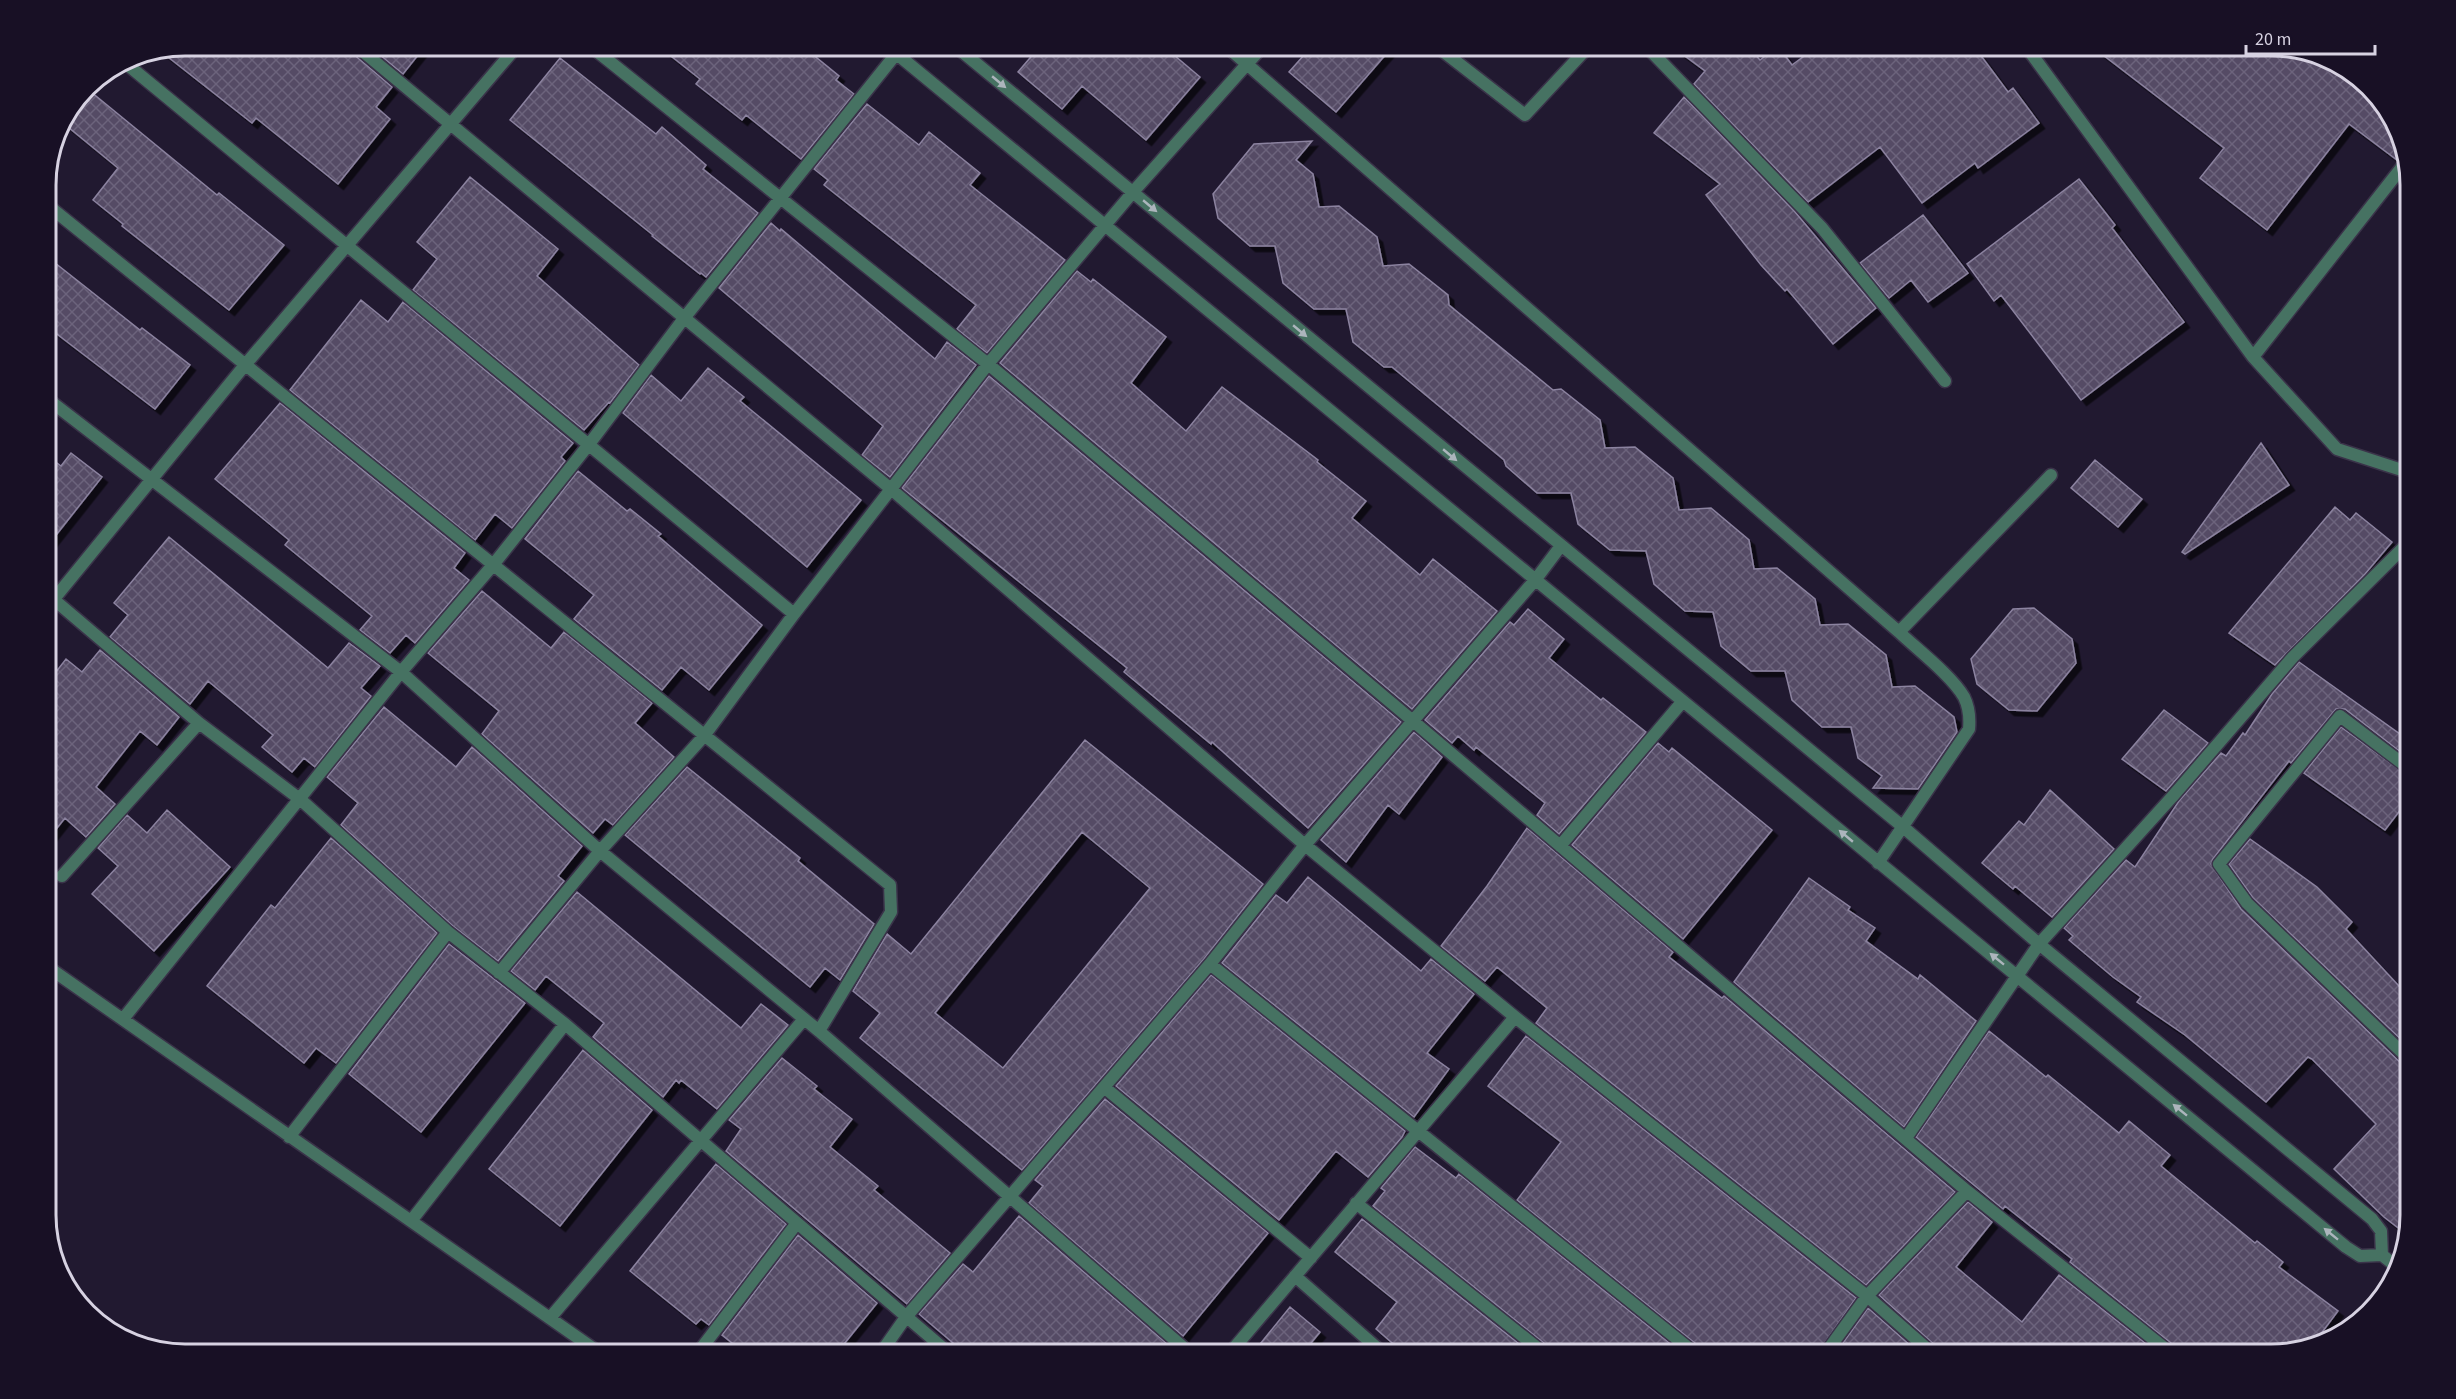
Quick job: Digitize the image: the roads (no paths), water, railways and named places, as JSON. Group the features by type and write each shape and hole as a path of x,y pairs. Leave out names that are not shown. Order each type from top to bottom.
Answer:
{"street":[{"path":"369,56 891,489 1305,845 1515,1017 1867,1296 1922,1344"},
{"path":"56,588 509,56"},
{"path":"603,56 987,364 1413,721 1967,1191 2159,1344"},
{"path":"123,1019 301,800 401,672 493,565 590,443 685,317 895,56"},
{"path":"899,56 2346,1246 2360,1256 2382,1255 2391,1263"},
{"path":"967,56 1560,547 1902,826 2039,944 2372,1219 2381,1231 2382,1255"},
{"path":"1238,56 1899,632 1953,683 1964,697 1970,714 1969,729 1878,862"},
{"path":"499,973 600,851 704,736 794,614 987,364 1133,192 1254,56"},
{"path":"1449,56 1525,115 1580,56"},
{"path":"1656,56 1822,228 1945,381"},
{"path":"2033,56 2253,357 2337,449 2400,469"},
{"path":"131,67 346,246 590,443 794,614"},
{"path":"2253,357 2399,170"},
{"path":"56,212 890,885 891,912 819,1032"},
{"path":"56,405 401,672 600,851 804,1019 1179,1344"},
{"path":"1899,632 2051,475"},
{"path":"887,1344 906,1317 1210,964 1305,845 1536,579 1560,547"},
{"path":"1906,1138 2039,944 2172,797 2293,657 2400,551"},
{"path":"56,600 199,723 301,800 448,932 566,1024 938,1344"},
{"path":"1560,846 1683,701"},
{"path":"2400,762 2340,716 2219,864 2247,903 2400,1050"},
{"path":"62,876 199,723"},
{"path":"288,1137 448,932"},
{"path":"1210,964 1684,1344"},
{"path":"56,973 587,1344"},
{"path":"1237,1344 1515,1017"},
{"path":"550,1318 703,1141 804,1019"},
{"path":"411,1221 566,1024"},
{"path":"1104,1087 1311,1258"},
{"path":"1832,1344 1867,1296 1967,1191"},
{"path":"1356,1203 1532,1344"},
{"path":"705,1344 797,1223"},
{"path":"1295,1276 1373,1344"}]}
